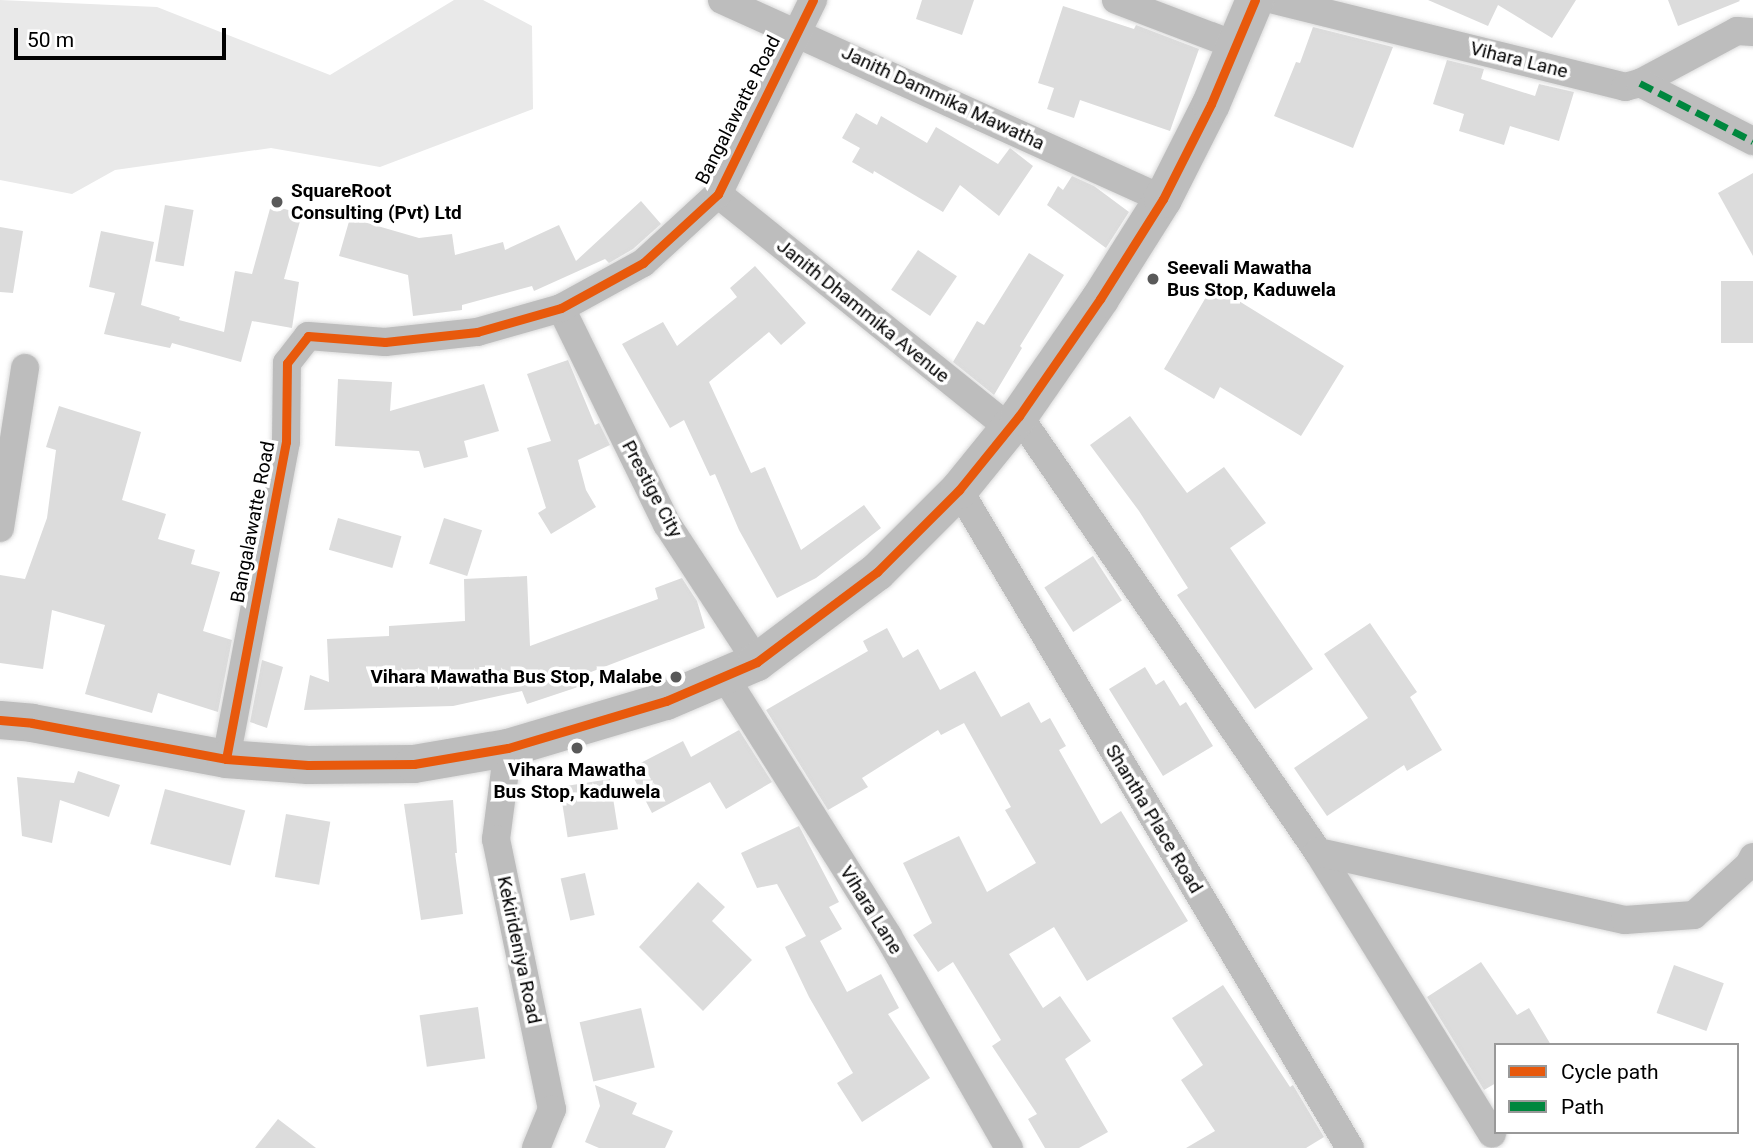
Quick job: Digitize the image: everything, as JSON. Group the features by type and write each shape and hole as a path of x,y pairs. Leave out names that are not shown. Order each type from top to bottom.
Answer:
{"main road":[{"path":"0,720 32,723 226,759 308,765 415,764 508,748 666,701 741,670 877,572 959,490 1014,422 1100,299 1163,199 1237,46 1255,0"}],"street":[{"name":"Janith Dammika Mawatha","path":"722,0 1163,199"},
{"name":"Bangalawatte Road","path":"226,759 286,442 287,363 308,335 384,342 477,332 561,308 643,263 718,194 813,0"},
{"path":"1116,0 1237,46"},
{"name":"Vihara Lane","path":"1275,0 1625,87 1640,83 1737,31 1753,32"},
{"path":"1640,83 1753,141"},
{"name":"Janith Dhammika Avenue","path":"718,194 1014,422 1318,852 1492,1134"},
{"name":"Prestige City","path":"561,308 741,670"},
{"path":"0,528 25,368"},
{"name":"Shantha Place Road","path":"959,490 1350,1148"},
{"name":"Vihara Lane","path":"741,670 1009,1148"},
{"name":"Kekirideniya Road","path":"508,748 496,839 552,1109 536,1148"},
{"path":"1318,852 1625,920 1694,915 1749,865 1753,857"}],"shaded area":[{"path":"0,0 157,7 330,75 454,0 483,0 532,26 533,109 380,167 271,148 115,170 72,194 0,180"}],"building":[{"path":"922,0 974,0 962,35 916,19"},
{"path":"1428,0 1576,0 1552,38 1498,5 1488,26"},
{"path":"1668,0 1739,0 1740,1 1678,26"},
{"path":"1063,6 1134,29 1136,25 1199,49 1170,131 1080,100 1074,118 1047,109 1054,88 1038,83"},
{"path":"1313,27 1393,47 1353,148 1274,116 1296,62 1300,63"},
{"path":"1447,60 1484,69 1481,79 1535,96 1539,84 1574,92 1559,141 1510,126 1504,145 1459,131 1464,114 1433,104"},
{"path":"856,113 877,125 881,116 927,143 936,127 998,164 1010,148 1033,166 999,216 960,185 943,212 874,171 873,174 852,162 860,148 842,138"},
{"path":"1753,173 1753,256 1718,193"},
{"path":"1072,176 1094,186 1129,212 1106,248 1047,205 1058,186 1063,190"},
{"path":"641,201 661,224 633,249 609,263 605,259 534,291 532,286 462,305 462,310 413,316 408,275 339,256 350,218 419,238 452,234 455,255 503,242 505,250 559,225 576,261"},
{"path":"165,205 194,210 184,266 155,261"},
{"path":"271,205 302,214 284,279 299,282 292,328 252,321 241,362 172,343 170,348 104,334 115,293 89,287 101,231 154,242 141,305 180,317 179,320 224,332 235,271 252,274"},
{"path":"0,227 23,231 13,293 0,292"},
{"path":"918,250 957,276 930,316 891,290"},
{"path":"1029,253 1064,275 1020,346 1022,348 994,395 953,362 977,321 984,325"},
{"path":"755,266 806,323 781,345 769,332 709,382 751,473 765,467 801,550 864,505 881,528 816,578 777,598 739,530 715,474 710,476 684,420 670,428 622,344 663,322 677,346 737,297 730,288"},
{"path":"1721,281 1753,281 1753,343 1721,343"},
{"path":"1213,285 1344,366 1301,436 1220,387 1214,399 1164,369"},
{"path":"568,360 595,425 599,423 610,445 578,460 586,490 596,507 551,534 538,513 546,508 527,448 551,441 527,374"},
{"path":"338,379 392,382 390,411 484,384 499,431 464,441 468,457 424,468 419,451 335,446"},
{"path":"59,406 141,432 122,500 166,514 158,539 195,550 191,564 220,572 203,631 232,640 218,712 158,693 152,713 85,694 105,625 52,610 43,669 0,663 0,575 25,579 47,518 56,450 46,447"},
{"path":"1130,416 1187,493 1224,467 1266,523 1230,548 1313,669 1255,709 1177,595 1188,588 1139,511 1090,445"},
{"path":"338,518 401,536 392,568 329,550"},
{"path":"444,518 482,530 467,576 429,564"},
{"path":"1093,556 1122,600 1073,632 1044,588"},
{"path":"527,576 530,646 658,599 655,588 682,578 697,601 705,628 578,677 581,686 527,704 522,691 453,706 304,710 310,675 329,682 327,639 389,636 389,626 465,621 464,579"},
{"path":"1370,623 1417,692 1410,697 1442,750 1407,771 1404,765 1327,816 1294,768 1368,718 1324,654"},
{"path":"887,628 903,658 918,649 940,690 975,671 1001,717 1029,702 1041,723 1050,718 1066,746 1059,750 1101,824 1121,811 1188,921 1087,981 1054,927 1009,954 1043,1008 1060,996 1091,1041 1065,1059 1108,1132 1079,1148 1045,1148 1028,1119 1037,1114 992,1046 1001,1040 953,962 938,972 913,935 932,923 903,863 959,836 987,892 1036,863 1005,810 1011,807 964,723 941,735 938,730 862,778 868,787 828,810 766,710 868,651 863,641"},
{"path":"262,660 283,667 267,728 250,722"},
{"path":"1145,667 1156,685 1164,680 1180,706 1186,702 1213,746 1163,776 1109,689"},
{"path":"739,730 772,782 726,809 710,782 652,813 629,769 683,741 691,757"},
{"path":"78,771 120,785 109,817 60,800 52,843 22,836 17,777 74,783"},
{"path":"610,779 618,829 568,837 560,787"},
{"path":"165,789 245,810 230,866 150,844"},
{"path":"453,800 455,853 463,914 421,920 404,804"},
{"path":"286,814 330,822 319,885 275,877"},
{"path":"799,826 839,902 829,907 842,929 820,941 847,992 881,974 899,1008 888,1014 930,1078 862,1122 837,1083 853,1073 809,997 785,947 806,936 777,884 757,888 741,853"},
{"path":"585,873 595,915 570,921 561,879"},
{"path":"698,882 725,907 712,921 752,960 703,1011 639,947"},
{"path":"1481,962 1517,1015 1529,1008 1550,1043 1494,1043 1494,1084 1484,1090 1427,997"},
{"path":"1674,965 1724,983 1706,1031 1657,1013"},
{"path":"1223,985 1290,1087 1293,1085 1324,1137 1306,1148 1186,1148 1215,1131 1181,1080 1203,1065 1172,1018"},
{"path":"478,1007 485,1058 427,1067 420,1015"},
{"path":"641,1008 655,1067 593,1082 580,1022"},
{"path":"595,1085 637,1103 632,1114 673,1131 665,1148 599,1148 585,1142 600,1106"},
{"path":"278,1119 316,1148 255,1148"}],"marked path":[{"path":"1640,83 1753,141"}],"cycle path":[{"path":"226,759 286,442 287,363 308,336 385,342 477,332 561,308 643,263 718,194 813,0"},
{"path":"0,720 32,723 226,759 308,765 414,764 508,748 666,701 757,662 877,572 959,490 1019,416 1100,299 1163,199 1211,104 1255,0"}],"place":[{"name":"SquareRoot Consulting (Pvt) Ltd","path":"277,202"},
{"name":"Seevali Mawatha Bus Stop, Kaduwela","path":"1153,279"},
{"name":"Vihara Mawatha Bus Stop, Malabe","path":"676,677"},
{"name":"Vihara Mawatha Bus Stop, kaduwela","path":"577,748"}]}
